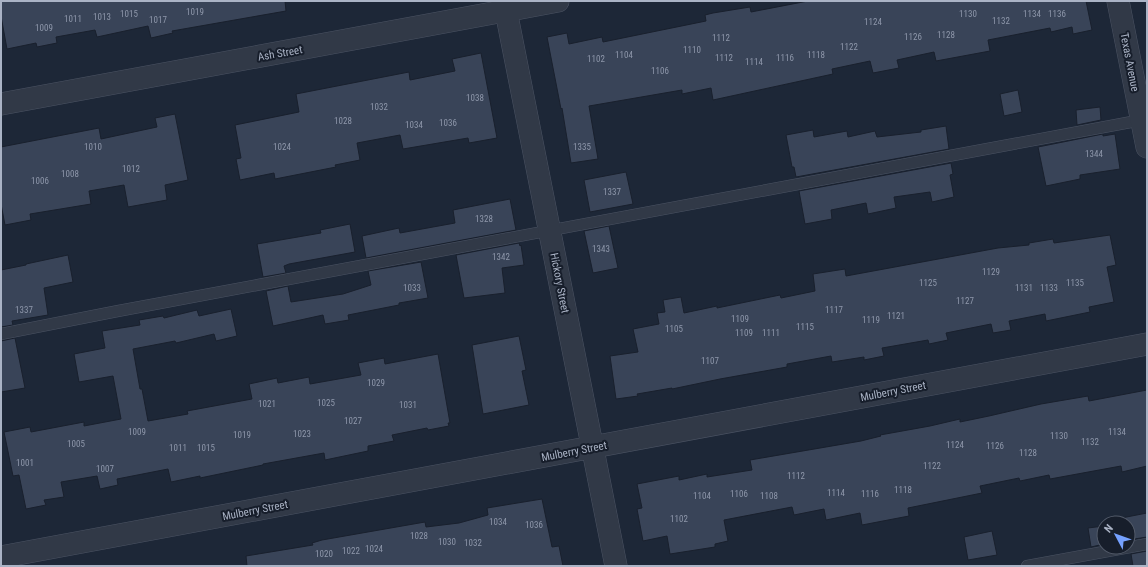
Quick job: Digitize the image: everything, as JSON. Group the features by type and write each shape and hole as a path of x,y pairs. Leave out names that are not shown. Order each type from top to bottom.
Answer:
{"street":[{"name":"Ash Street","path":"1,104 505,6 558,1"},
{"name":"Texas Avenue","path":"1118,1 1147,147"},
{"name":"Hickory Street","path":"505,6 616,566"},
{"name":"Mulberry Street","path":"1,557 1147,344"}],"lane":[{"path":"1,334 1142,120"},
{"path":"1027,566 1147,544"}],"building":[{"path":"1,1 285,1 286,11 172,31 173,33 151,38 148,26 97,37 95,30 56,37 57,43 37,47 36,43 7,49 1,16"},
{"path":"808,1 1086,1 1092,30 1073,34 1072,27 1051,32 1050,28 988,40 990,51 936,61 934,52 897,60 899,68 873,73 870,61 832,69 833,74 713,100 711,88 682,94 682,90 589,106 598,159 571,163 562,108 561,109 547,37 567,33 569,44 602,37 603,42 706,21 705,15 713,13 750,7 751,12"},
{"path":"481,53 497,138 469,143 468,138 403,149 400,135 357,143 360,160 335,165 336,167 275,179 274,173 240,180 236,159 241,158 235,125 299,112 296,94 409,72 410,80 455,71 452,59"},
{"path":"1018,90 1022,112 1004,116 1000,94"},
{"path":"1100,107 1101,120 1077,125 1076,110"},
{"path":"175,114 188,180 165,185 167,200 128,207 124,185 89,191 91,204 30,214 31,220 5,225 1,204 1,147 99,128 101,139 157,127 155,118"},
{"path":"946,126 949,149 796,177 794,167 792,167 786,135 813,130 814,137 847,131 848,137 875,131 877,137 921,132 921,130"},
{"path":"1103,134 1103,136 1115,134 1120,169 1080,175 1080,179 1046,186 1038,147"},
{"path":"951,163 953,174 950,175 954,197 932,202 930,192 894,197 896,208 868,214 866,203 831,210 832,219 805,224 799,191"},
{"path":"626,172 633,204 590,212 584,180"},
{"path":"510,199 516,230 366,258 362,236 399,228 400,233 455,223 453,210"},
{"path":"350,224 355,252 289,264 284,266 286,273 263,277 257,244 321,233 320,230"},
{"path":"609,226 618,268 593,273 584,231"},
{"path":"1110,235 1116,265 1107,267 1114,302 1089,307 1090,312 1046,321 1045,314 1009,321 1011,330 993,333 991,324 946,333 948,340 929,344 928,340 882,348 884,356 864,360 864,357 832,362 831,356 787,364 787,367 616,399 610,356 638,352 633,329 659,324 657,313 665,312 663,300 681,297 684,313 780,295 781,298 815,291 813,274 845,269 846,276 998,248 1029,245 1029,243 1053,239 1054,243"},
{"path":"519,243 520,246 521,245 524,265 502,268 505,293 464,298 456,255"},
{"path":"68,255 73,282 44,288 48,315 12,321 13,325 1,327 1,270"},
{"path":"421,262 428,298 348,315 349,320 325,324 323,315 273,326 266,291 288,286 291,302 343,294 371,285 368,271"},
{"path":"231,309 237,336 216,341 214,334 176,343 175,341 133,349 140,389 142,389 148,421 188,414 187,411 252,399 249,384 277,378 278,383 309,377 310,384 361,375 358,363 384,358 385,364 438,354 450,423 448,423 449,426 428,430 427,428 392,435 394,441 368,446 368,451 325,460 324,453 263,464 200,478 200,476 171,482 168,469 117,479 118,485 100,489 97,476 61,482 64,497 44,500 46,505 26,509 19,475 13,476 4,432 30,427 31,432 84,422 84,426 121,419 113,376 79,382 74,354 105,348 102,331 140,325 139,320 163,316 164,318 197,310 199,316"},
{"path":"519,336 526,370 522,371 529,405 483,414 472,345"},
{"path":"15,338 25,388 1,392 1,341"},
{"path":"1147,390 1147,466 1122,472 1121,466 1050,479 1049,475 1020,481 1019,478 980,486 982,493 908,508 909,516 862,525 860,513 826,520 824,509 794,515 792,507 724,520 728,541 715,544 715,547 670,554 667,536 643,541 637,509 642,508 637,484 679,476 679,480 707,474 707,477 752,470 750,460 861,441 881,436 880,435 960,419 960,422 1041,404 1088,396 1089,401"},
{"path":"542,499 552,547 559,546 563,566 247,566 246,556 313,545 312,543 322,540 425,522 426,527 459,523 488,515 487,508"},
{"path":"1147,513 1147,537 1136,539 1136,515"},
{"path":"1096,527 1096,546 1091,547 1088,528"},
{"path":"992,531 997,555 968,560 964,537"},
{"path":"1147,551 1147,566 1133,566 1131,555 1136,555 1136,553"}]}
